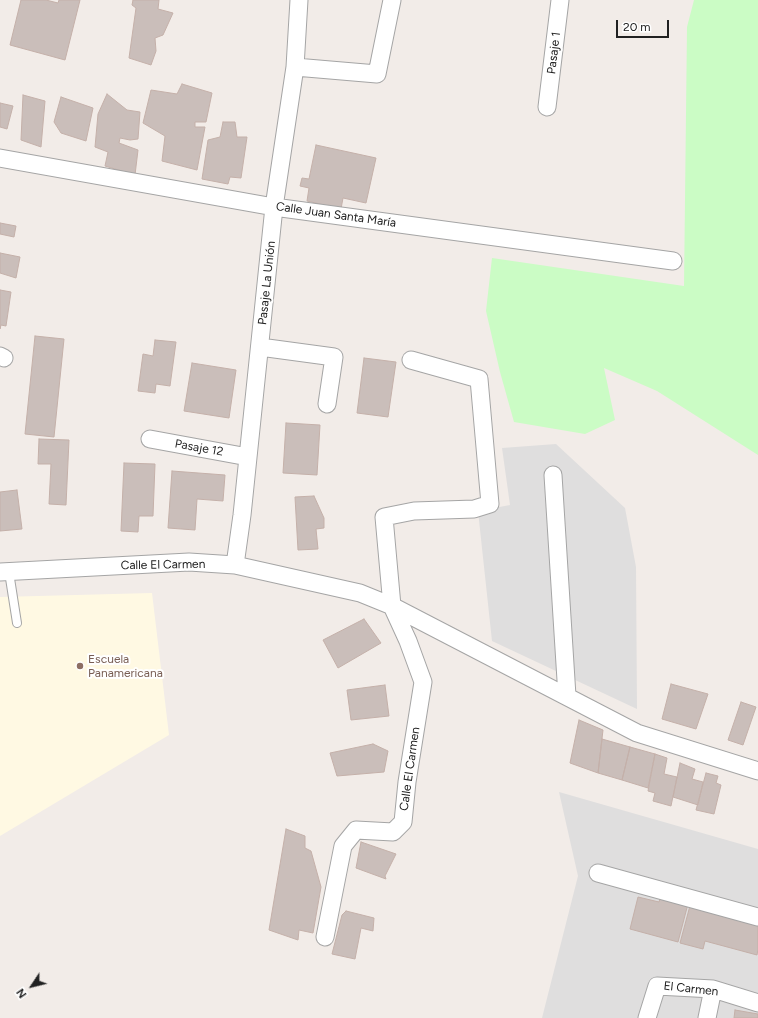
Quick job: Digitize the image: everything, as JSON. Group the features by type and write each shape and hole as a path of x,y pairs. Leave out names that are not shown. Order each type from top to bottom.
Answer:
{"street":[{"name":"Pasaje La Unión","path":"236,566 274,207 295,67 299,0"},
{"path":"295,67 377,74 392,0"},
{"name":"Pasaje 1","path":"547,107 560,0"},
{"name":"Calle Juan Santa María","path":"0,158 274,207 673,261"},
{"path":"260,347 334,357 328,404"},
{"path":"392,606 384,517 414,511 474,508 490,504 479,379 411,360"},
{"name":"Pasaje 12","path":"150,439 248,457"},
{"path":"553,475 567,696"},
{"name":"Calle El Carmen","path":"4,572 189,562 236,566 360,593 392,606 637,732 758,771"},
{"name":"Calle El Carmen","path":"325,938 344,846 356,830 393,832 404,822 407,782 423,682 408,642 392,606"},
{"path":"598,874 758,917"},
{"name":"El Carmen","path":"647,1018 657,986 713,989 758,1003"},
{"path":"707,1018 713,989"}],"lane":[{"path":"4,572 17,623"}],"shaded area":[{"path":"556,444 625,508 636,567 637,709 492,641 478,511 510,505 502,448"},
{"name":"Escuela Panamericana","path":"152,593 169,735 0,836 0,597"},
{"path":"559,792 758,849 758,1018 542,1018 578,876"}],"green space":[{"path":"694,0 758,0 758,455 657,391 604,368 615,420 585,434 514,422 500,372 486,311 492,258 684,286 687,27"}],"building":[{"path":"21,0 46,0 58,3 59,0 80,0 65,60 10,45"},
{"path":"133,0 159,0 158,9 173,13 163,35 155,38 156,51 151,65 129,58 136,8 132,5"},
{"path":"182,84 212,93 206,122 195,122 195,127 205,127 197,170 162,161 165,136 143,123 151,90 177,94"},
{"path":"107,94 127,110 140,112 138,139 130,140 120,138 119,143 138,150 135,175 105,166 108,152 95,147 98,114"},
{"path":"23,95 45,101 41,147 21,140"},
{"path":"61,97 93,108 86,141 61,133 54,122"},
{"path":"0,103 13,106 7,129 0,127"},
{"path":"223,122 235,122 237,137 247,137 241,178 230,177 228,184 202,179 208,140 220,137"},
{"path":"316,145 376,158 366,203 343,198 341,209 307,201 309,188 300,186 302,178 309,179"},
{"path":"0,223 16,226 14,237 0,234"},
{"path":"0,253 20,257 16,278 0,273"},
{"path":"0,290 11,292 6,326 1,325 0,329"},
{"path":"35,336 64,339 54,437 25,434"},
{"path":"155,340 176,342 170,386 156,384 155,393 138,391 143,354 153,356"},
{"path":"364,358 396,362 388,417 357,413"},
{"path":"192,363 236,370 229,418 184,411"},
{"path":"286,423 320,425 317,475 283,473"},
{"path":"39,439 69,440 66,505 49,504 51,464 38,464"},
{"path":"124,463 155,464 153,516 139,516 138,532 121,531"},
{"path":"172,471 225,475 223,501 197,499 195,530 168,528"},
{"path":"17,490 22,529 0,531 0,492"},
{"path":"314,496 324,518 324,528 316,529 318,549 298,550 295,497"},
{"path":"364,619 381,643 338,668 323,640"},
{"path":"671,684 708,694 696,729 662,719"},
{"path":"385,685 389,716 351,720 347,690"},
{"path":"741,702 756,707 743,745 728,740"},
{"path":"579,720 603,730 598,773 570,763"},
{"path":"602,739 630,747 622,780 598,773"},
{"path":"373,744 388,751 384,772 337,776 330,753"},
{"path":"630,747 655,754 648,788 622,780"},
{"path":"655,754 667,758 664,774 677,777 671,806 653,801 655,793 648,791"},
{"path":"680,763 695,769 692,779 703,782 698,805 673,797"},
{"path":"706,773 718,776 716,783 721,785 714,814 696,810"},
{"path":"286,829 305,836 305,848 311,851 321,887 313,933 299,930 298,940 269,930"},
{"path":"361,842 396,854 385,876 386,879 356,868"},
{"path":"662,892 689,900 678,942 630,929 638,897 659,902"},
{"path":"691,902 758,920 757,955 705,941 703,949 680,943"},
{"path":"346,911 374,918 373,931 361,928 355,959 332,954 342,915"},
{"path":"735,1010 758,1014 758,1018 734,1018"}],"place":[{"name":"Escuela Panamericana","path":"80,666"}]}
